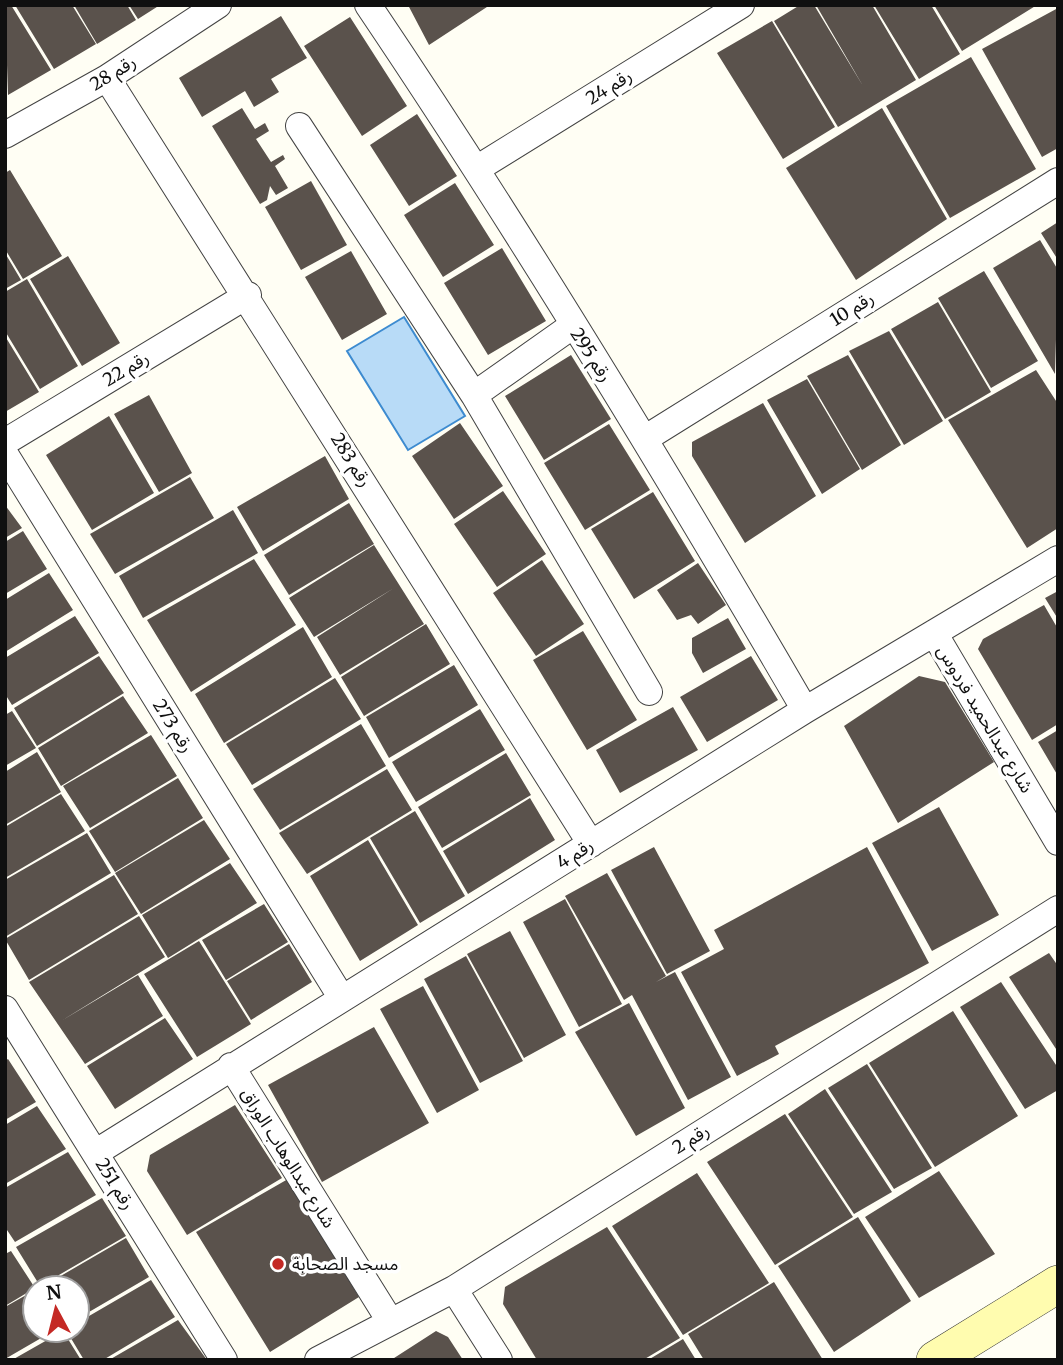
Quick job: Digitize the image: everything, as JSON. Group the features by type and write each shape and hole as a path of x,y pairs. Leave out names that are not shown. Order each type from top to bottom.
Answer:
{"street":[{"name":"رقم 28","path":"5,135 107,78 218,5"},
{"name":"رقم 295","path":"368,5 478,168 572,326 646,438 805,710"},
{"name":"رقم 24","path":"478,168 741,5"},
{"name":"رقم 283","path":"107,78 248,295 591,844"},
{"path":"299,126 474,395 649,692"},
{"name":"رقم 10","path":"646,438 1058,181"},
{"name":"رقم 22","path":"5,442 248,295"},
{"path":"474,395 572,326"},
{"name":"رقم 273","path":"5,454 341,998"},
{"name":"رقم 4","path":"95,1153 805,710 1058,559"},
{"name":"شارع عبدالحميد فردوس","path":"934,633 1058,842"},
{"name":"رقم 2","path":"318,1360 454,1289 1058,909"},
{"name":"رقم 251","path":"5,1009 224,1360"},
{"name":"شارع عبدالوهاب الوراق","path":"231,1066 390,1321"},
{"path":"935,1360 1058,1284"},
{"path":"454,1289 499,1360"}],"water":[{"path":"404,317 465,416 408,450 347,351"}],"building":[{"path":"5,5 11,5 51,70 8,95"},
{"path":"15,5 72,5 96,44 54,69"},
{"path":"74,5 127,5 136,20 97,44"},
{"path":"129,5 160,5 138,19"},
{"path":"408,5 490,5 429,45"},
{"path":"800,5 814,5 863,86 816,5 872,5 916,80 838,127 774,21"},
{"path":"874,5 931,5 960,54 919,79"},
{"path":"934,5 1037,5 962,51"},
{"path":"1058,8 1058,148 1042,157 982,49"},
{"path":"281,16 307,58 271,79 279,92 254,107 245,91 202,117 179,78"},
{"path":"350,17 407,106 362,136 304,46"},
{"path":"772,21 835,127 783,159 717,53"},
{"path":"971,57 1036,169 950,218 886,106"},
{"path":"242,108 255,129 265,123 269,131 256,139 271,162 283,155 285,159 275,166 288,188 276,195 270,186 267,200 260,204 212,126"},
{"path":"882,108 947,219 856,280 786,168"},
{"path":"417,114 457,176 409,206 370,145"},
{"path":"10,170 62,256 23,279 5,249 5,173"},
{"path":"311,181 347,245 301,270 265,207"},
{"path":"455,183 494,245 443,277 404,215"},
{"path":"1058,222 1058,260 1041,233"},
{"path":"1040,240 1058,270 1055,374 993,268"},
{"path":"502,248 546,321 488,355 444,283"},
{"path":"351,251 387,314 342,340 305,277"},
{"path":"5,253 21,280 5,289"},
{"path":"68,256 120,343 82,366 30,279"},
{"path":"984,271 1038,361 991,388 938,298"},
{"path":"27,279 78,366 40,389 5,331 5,292"},
{"path":"938,302 991,392 945,419 891,329"},
{"path":"889,331 943,421 904,445 849,351"},
{"path":"5,336 39,392 5,412"},
{"path":"571,355 611,419 544,460 505,396"},
{"path":"848,355 901,445 862,470 807,376"},
{"path":"1036,370 1058,404 1058,528 1027,548 948,420"},
{"path":"807,379 860,469 822,494 767,400"},
{"path":"149,395 192,473 159,492 114,414"},
{"path":"763,403 816,496 745,543 692,456 692,442"},
{"path":"109,416 154,493 92,530 46,455"},
{"path":"460,423 503,486 454,519 412,456"},
{"path":"609,424 650,490 585,530 544,463"},
{"path":"325,456 349,499 263,551 237,507"},
{"path":"190,477 214,518 115,574 90,534"},
{"path":"503,491 546,554 497,587 454,524"},
{"path":"653,492 695,561 634,599 591,529"},
{"path":"349,503 374,544 289,595 264,555"},
{"path":"5,505 22,528 5,538"},
{"path":"233,510 258,553 143,618 119,576"},
{"path":"23,531 47,569 5,594 5,542"},
{"path":"374,545 424,624 340,675 317,637 394,588 314,637 289,598"},
{"path":"254,559 296,625 191,692 147,620"},
{"path":"542,560 584,624 536,656 493,593"},
{"path":"698,563 726,605 698,624 691,615 677,620 657,590"},
{"path":"49,573 73,610 5,652 5,600"},
{"path":"1058,591 1058,619 1045,598"},
{"path":"1044,605 1058,629 1058,724 1032,740 978,649 983,639"},
{"path":"75,616 99,653 12,705 5,694 5,658"},
{"path":"728,618 746,649 703,673 692,653 692,638"},
{"path":"426,624 450,664 364,716 341,677"},
{"path":"303,627 332,677 224,743 195,694"},
{"path":"583,631 637,720 587,750 533,660"},
{"path":"99,656 124,693 37,746 14,708"},
{"path":"751,656 778,700 707,742 680,697"},
{"path":"454,665 478,705 389,758 366,717"},
{"path":"919,676 945,682 994,762 898,823 844,726"},
{"path":"335,678 361,719 252,785 226,744"},
{"path":"123,696 148,733 61,786 38,748"},
{"path":"673,707 698,750 620,793 596,750"},
{"path":"480,709 505,750 416,802 392,762"},
{"path":"12,711 36,748 5,766 5,715"},
{"path":"361,724 386,766 280,830 253,789"},
{"path":"1058,730 1058,776 1038,742"},
{"path":"151,735 177,776 90,828 63,786"},
{"path":"37,752 61,792 5,825 5,772"},
{"path":"506,753 531,795 442,848 418,807"},
{"path":"387,769 412,810 307,874 279,833"},
{"path":"178,778 203,818 115,872 89,831"},
{"path":"61,794 85,831 5,878 5,827"},
{"path":"530,798 555,840 468,894 443,851"},
{"path":"939,807 999,915 932,951 872,843"},
{"path":"415,811 465,896 420,923 370,838"},
{"path":"204,820 230,859 141,914 115,873"},
{"path":"87,833 111,873 5,937 5,880"},
{"path":"368,840 418,925 360,961 310,876"},
{"path":"654,847 710,951 667,974 611,870"},
{"path":"867,847 929,963 775,1046 779,1054 737,1076 681,972 724,949 714,930"},
{"path":"230,863 257,903 168,958 142,915"},
{"path":"607,873 666,976 656,982 675,972 731,1077 688,1100 632,995 624,1000 565,896"},
{"path":"114,875 138,914 29,980 5,939"},
{"path":"565,899 622,1004 579,1027 523,922"},
{"path":"264,904 288,942 226,980 202,940"},
{"path":"139,916 165,957 61,1021 138,975 163,1016 85,1064 29,982"},
{"path":"510,931 566,1035 524,1058 467,954"},
{"path":"199,941 251,1024 197,1057 144,974"},
{"path":"289,944 312,982 251,1020 227,981"},
{"path":"1049,953 1058,966 1058,1052 1009,977"},
{"path":"466,956 523,1061 480,1083 424,979"},
{"path":"1001,982 1058,1068 1058,1090 1025,1109 960,1007"},
{"path":"423,986 479,1090 437,1113 380,1009"},
{"path":"629,1003 685,1108 636,1136 575,1032"},
{"path":"953,1011 1018,1116 935,1167 869,1063"},
{"path":"165,1018 193,1059 115,1109 87,1066"},
{"path":"374,1027 429,1123 322,1182 268,1085"},
{"path":"8,1059 36,1102 5,1120 5,1061"},
{"path":"867,1064 932,1168 894,1189 828,1088"},
{"path":"825,1089 892,1192 854,1214 788,1114"},
{"path":"235,1105 282,1178 187,1235 147,1171 150,1155"},
{"path":"37,1106 66,1149 5,1184 5,1125"},
{"path":"785,1114 853,1217 775,1265 707,1162"},
{"path":"68,1152 96,1195 15,1242 5,1227 5,1188"},
{"path":"939,1171 995,1254 919,1298 865,1217"},
{"path":"697,1173 769,1283 683,1335 612,1226"},
{"name":"مسجد الصحابة","path":"288,1179 359,1297 270,1352 196,1232"},
{"path":"102,1198 126,1236 61,1274 33,1274 16,1247"},
{"path":"858,1217 911,1301 834,1352 778,1266"},
{"path":"607,1227 680,1338 643,1360 537,1360 503,1304 505,1287"},
{"path":"126,1238 149,1277 91,1311 91,1274 64,1274"},
{"path":"11,1251 26,1274 21,1274 21,1296 5,1306 5,1254"},
{"path":"151,1280 175,1317 103,1360 84,1360 74,1344 91,1344 91,1315"},
{"path":"774,1282 823,1360 704,1360 688,1334"},
{"path":"21,1298 21,1344 31,1344 5,1359 5,1307"},
{"path":"178,1320 207,1360 109,1360"},
{"path":"436,1331 448,1337 463,1360 391,1360"},
{"path":"683,1339 696,1360 648,1360"},
{"path":"40,1344 71,1344 81,1360 12,1360"}],"place":[{"name":"مسجد الصحابة","path":"278,1264"}]}
